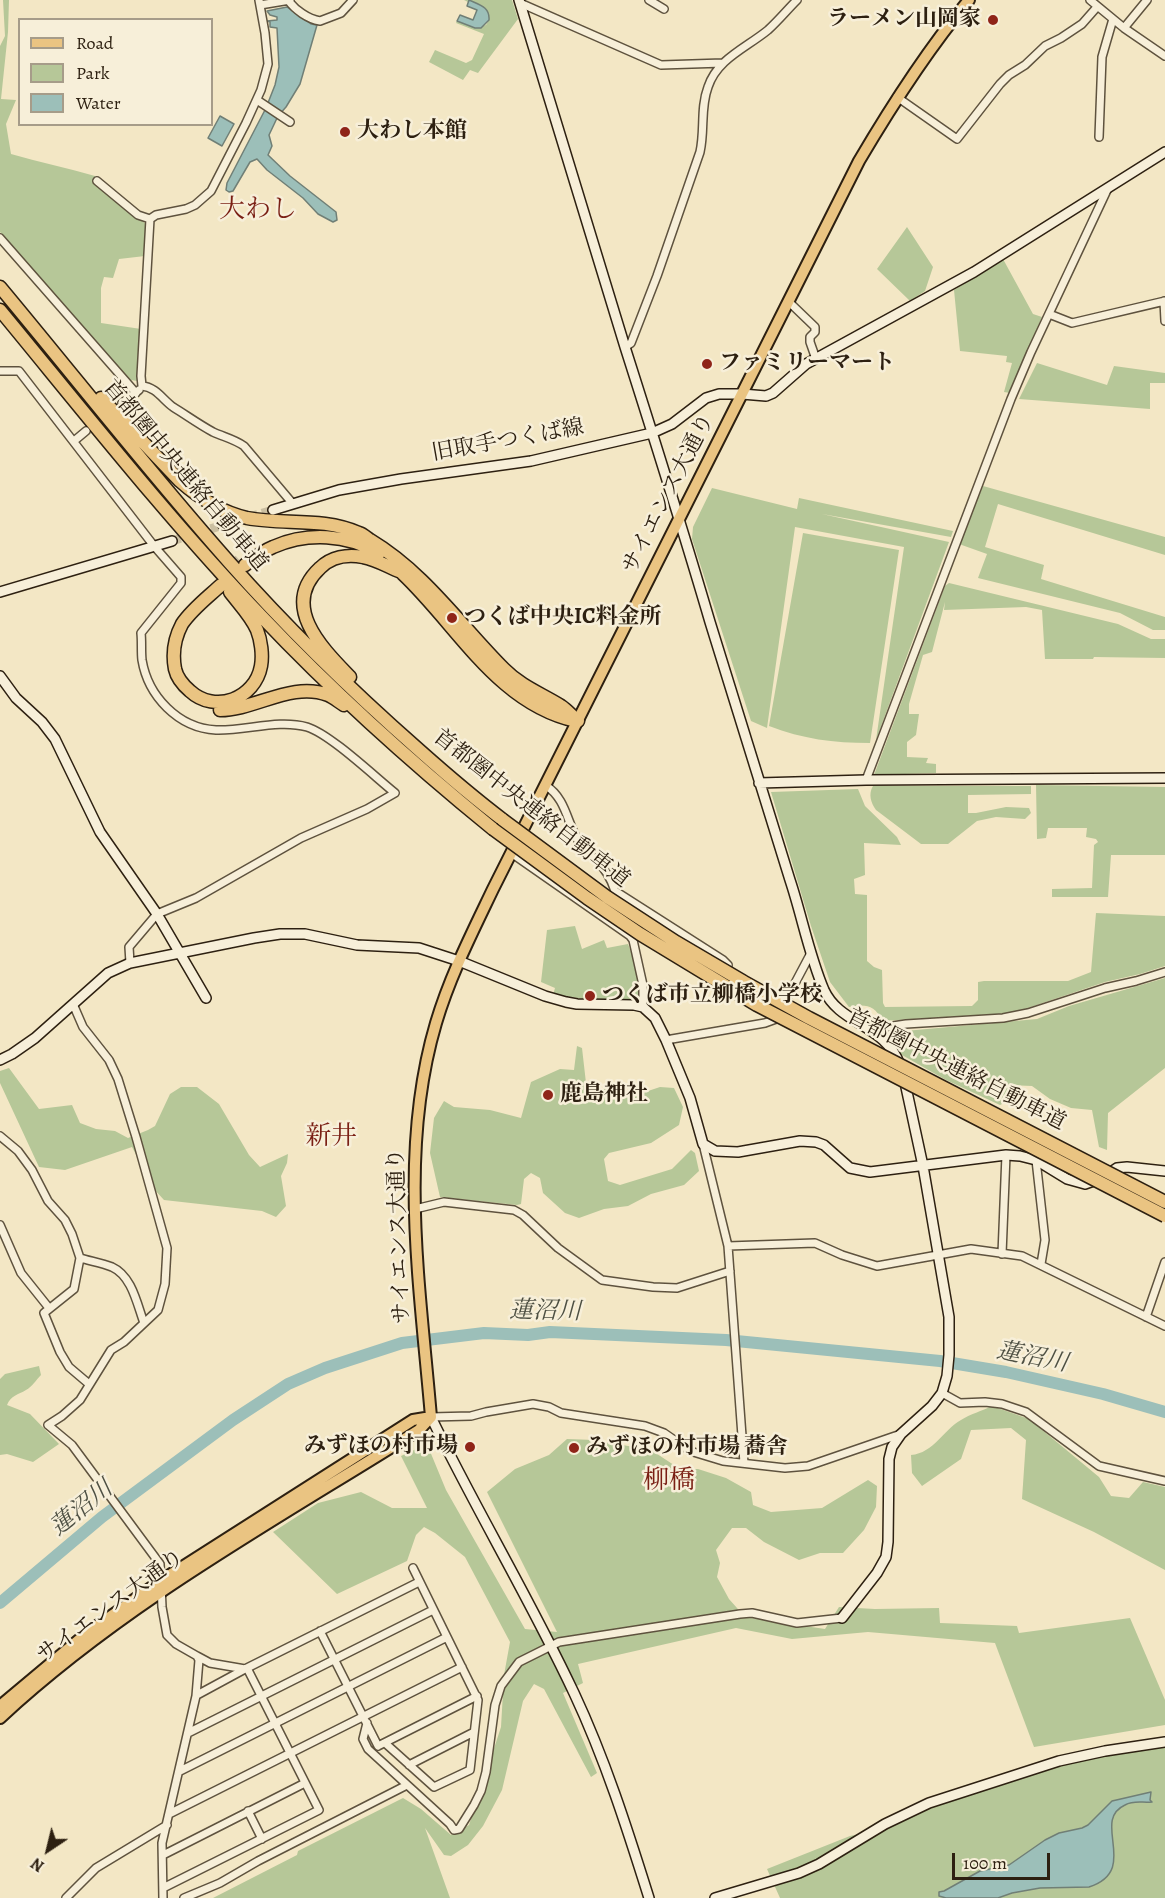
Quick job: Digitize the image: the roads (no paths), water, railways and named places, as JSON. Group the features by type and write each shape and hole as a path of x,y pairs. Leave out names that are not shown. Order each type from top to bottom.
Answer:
{"highway":[{"name":"首都圏中央連絡自動車道","path":"0,286 229,563 330,668 385,720 503,820 607,897 676,942 744,982 808,1018 1165,1202"},
{"name":"首都圏中央連絡自動車道","path":"0,310 104,436 261,616 329,684 493,829 639,934 757,1005 1165,1216"},
{"path":"28,321 194,494 219,508 246,518 325,523 361,533 405,564 505,670 529,690 563,707 578,721"},
{"path":"104,436 134,480 238,602 257,630 262,657 259,674 252,686 238,698 229,702 206,701 184,686 176,673 173,647 183,623 219,583 184,612 167,641 166,667 171,680 189,700 201,706 226,710 300,692 328,695 344,705 426,777 453,796"},
{"path":"368,539 327,531 302,532 276,539 255,549 242,563 273,547 315,537 345,539 375,551 387,558 423,593 496,677 511,690 557,717 578,721"},
{"path":"385,720 378,706 315,637 304,614 303,602 308,582 324,564 334,559 360,556 401,572"}],"main road":[{"name":"サイエンス大通り","path":"0,1719 62,1664 162,1592 419,1430 431,1417 415,1209 416,1146 423,1079 436,1024 459,961 859,161 897,97 969,0"},
{"name":"サイエンス大通り","path":"0,1706 87,1633 162,1580 408,1423 431,1417"}],"street":[{"path":"150,219 156,215 195,205 211,191 260,102 268,64 260,2 289,0 292,6 306,16 320,21 341,13 353,0"},
{"path":"649,0 664,9"},
{"path":"625,347 631,344 700,152 703,139 703,108 708,86 723,63 769,29 797,0"},
{"path":"1090,0 1124,28 1165,56"},
{"path":"1124,28 1147,0"},
{"path":"520,2 661,65 723,63"},
{"path":"365,1720 363,1739 365,1744 454,1830 459,1829 481,1791 486,1772 495,1705 501,1686 519,1662 559,1642 752,1613 796,1623 842,1618 886,1557 889,1459 892,1447 901,1434 932,1406 942,1393 947,1376 949,1317 923,1166 901,1068 888,1044 878,1034 850,1017 830,1001 811,953 792,884 520,2"},
{"path":"897,97 957,139 1009,75 1025,65 1046,46 1082,24 1097,6"},
{"path":"1099,137 1102,57 1113,19"},
{"path":"260,102 290,122"},
{"name":"旧取手つくば線","path":"273,510 339,490 531,461 652,433 672,424 712,395 742,393 766,396 773,393 806,364 974,272 1165,152"},
{"path":"97,181 138,215 150,219"},
{"path":"866,780 1030,352 1108,188"},
{"path":"122,403 142,386 150,219"},
{"path":"0,238 136,393"},
{"path":"788,301 815,327 810,342 816,358"},
{"path":"1049,314 1072,323 1165,301 1165,321"},
{"path":"0,371 19,371 154,546 181,577 181,583 141,633 142,660 150,686 163,704 177,717 215,730 285,724 308,727 324,735 395,793 367,809 301,838 196,898 157,914 129,946 130,963"},
{"path":"142,386 147,386 160,394 171,405 214,432 236,440 244,446 293,504"},
{"path":"74,441 86,431"},
{"path":"0,592 172,541"},
{"path":"0,676 16,698 42,722 55,739 100,832 157,914 206,998"},
{"path":"759,783 1165,778"},
{"path":"545,785 561,800 583,849 597,861 611,880 615,891 728,965"},
{"path":"511,853 630,936 633,940 643,985 643,1007"},
{"path":"603,918 620,895"},
{"path":"0,1060 35,1038 108,973 130,963 280,934 305,934 357,945 419,948 566,1002 643,1007 655,1017 690,1098 728,1246 744,1463"},
{"path":"666,1040 765,1023 776,1019 811,953"},
{"path":"878,1034 880,1028 906,1024 1003,1018 1028,1013 1105,988 1165,972"},
{"path":"73,1004 83,1027 109,1060 118,1079 167,1248 165,1284 159,1310 124,1342 111,1350 80,1400 48,1425 72,1445 160,1564 162,1607 167,1635 176,1644 210,1663 246,1668"},
{"path":"0,1136 18,1151 32,1170 48,1200 66,1220 72,1233 80,1258 74,1290 44,1313 60,1352 69,1367 89,1384"},
{"path":"703,1144 716,1151 738,1152 811,1141 824,1144 843,1163 858,1170 870,1172 1006,1155 1036,1160 1067,1179 1085,1184 1102,1178 1117,1168 1165,1171"},
{"path":"1002,1254 1006,1155"},
{"path":"1036,1160 1044,1240 1041,1264"},
{"path":"415,1209 428,1204 444,1202 514,1210 523,1215 558,1248 602,1280 677,1288 730,1271"},
{"path":"0,1225 21,1273 49,1308"},
{"path":"728,1246 815,1243 842,1255 877,1266 971,1249 1022,1256 1165,1326"},
{"path":"80,1258 113,1268 125,1277 134,1293 144,1323"},
{"path":"1146,1317 1165,1262"},
{"path":"942,1393 960,1403 1002,1404 1026,1412 1099,1466 1165,1481"},
{"path":"649,1898 609,1776 574,1694 431,1417 471,1416 533,1404 549,1407 561,1413 645,1426 664,1433 690,1451 723,1461 785,1468 808,1466 901,1434"},
{"path":"385,1743 434,1787 470,1770 477,1696 412,1568"},
{"path":"196,1695 419,1582"},
{"path":"188,1733 434,1610"},
{"path":"320,1631 378,1746 477,1696"},
{"path":"180,1771 447,1638"},
{"path":"164,1898 162,1843 196,1695 200,1660 197,1656"},
{"path":"170,1814 290,1754 365,1720 462,1667"},
{"path":"163,1888 319,1810 246,1668"},
{"path":"409,1765 474,1732"},
{"path":"715,1898 799,1873 819,1864 885,1824 929,1803 1059,1761 1165,1742"},
{"path":"163,1855 305,1782"},
{"path":"184,1898 220,1883 258,1861 407,1785"},
{"path":"248,1811 262,1839"},
{"path":"66,1898 96,1868 167,1826"}],"water":[{"path":"469,0 484,7 488,12 489,20 481,28 457,21 460,15 473,20 477,10 467,6"},
{"path":"287,7 311,24 317,25 300,84 278,116 269,135 272,146 268,155 290,176 336,212 337,220 333,222 318,214 303,198 267,170 257,159 250,162 233,191 226,190 227,183 266,108 275,85 279,67 277,28 270,27 270,22 267,21 277,20 277,17 270,15 267,11"},
{"path":"220,116 234,124 222,146 208,138"},
{"path":"1151,1792 1152,1802 1128,1803 1116,1812 1112,1822 1114,1858 1112,1869 1104,1879 1089,1887 1040,1888 998,1898 939,1896 939,1892 980,1871 1009,1865 1059,1833 1088,1825 1112,1801"}],"waterway":[{"name":"蓮沼川","path":"0,1603 102,1517 233,1420 288,1384 325,1368 402,1343 484,1333 528,1335 550,1332 726,1340 940,1361 1006,1372 1103,1394 1165,1412"}],"tunnel":[{"path":"249,517 273,510"},
{"path":"172,541 223,525"},
{"path":"217,580 240,560"}],"place":[{"name":"ラーメン山岡家","path":"993,20"},
{"name":"大わし本館","path":"345,132"},
{"name":"ファミリーマート","path":"707,364"},
{"name":"つくば中央IC料金所","path":"452,618"},
{"name":"つくば市立柳橋小学校","path":"590,996"},
{"name":"鹿島神社","path":"548,1095"},
{"name":"みずほの村市場","path":"470,1447"},
{"name":"みずほの村市場 蕎舎","path":"574,1448"}],"district":[{"name":"大わし","path":"258,211"},
{"name":"新井","path":"331,1138"},
{"name":"柳橋","path":"669,1482"}]}
